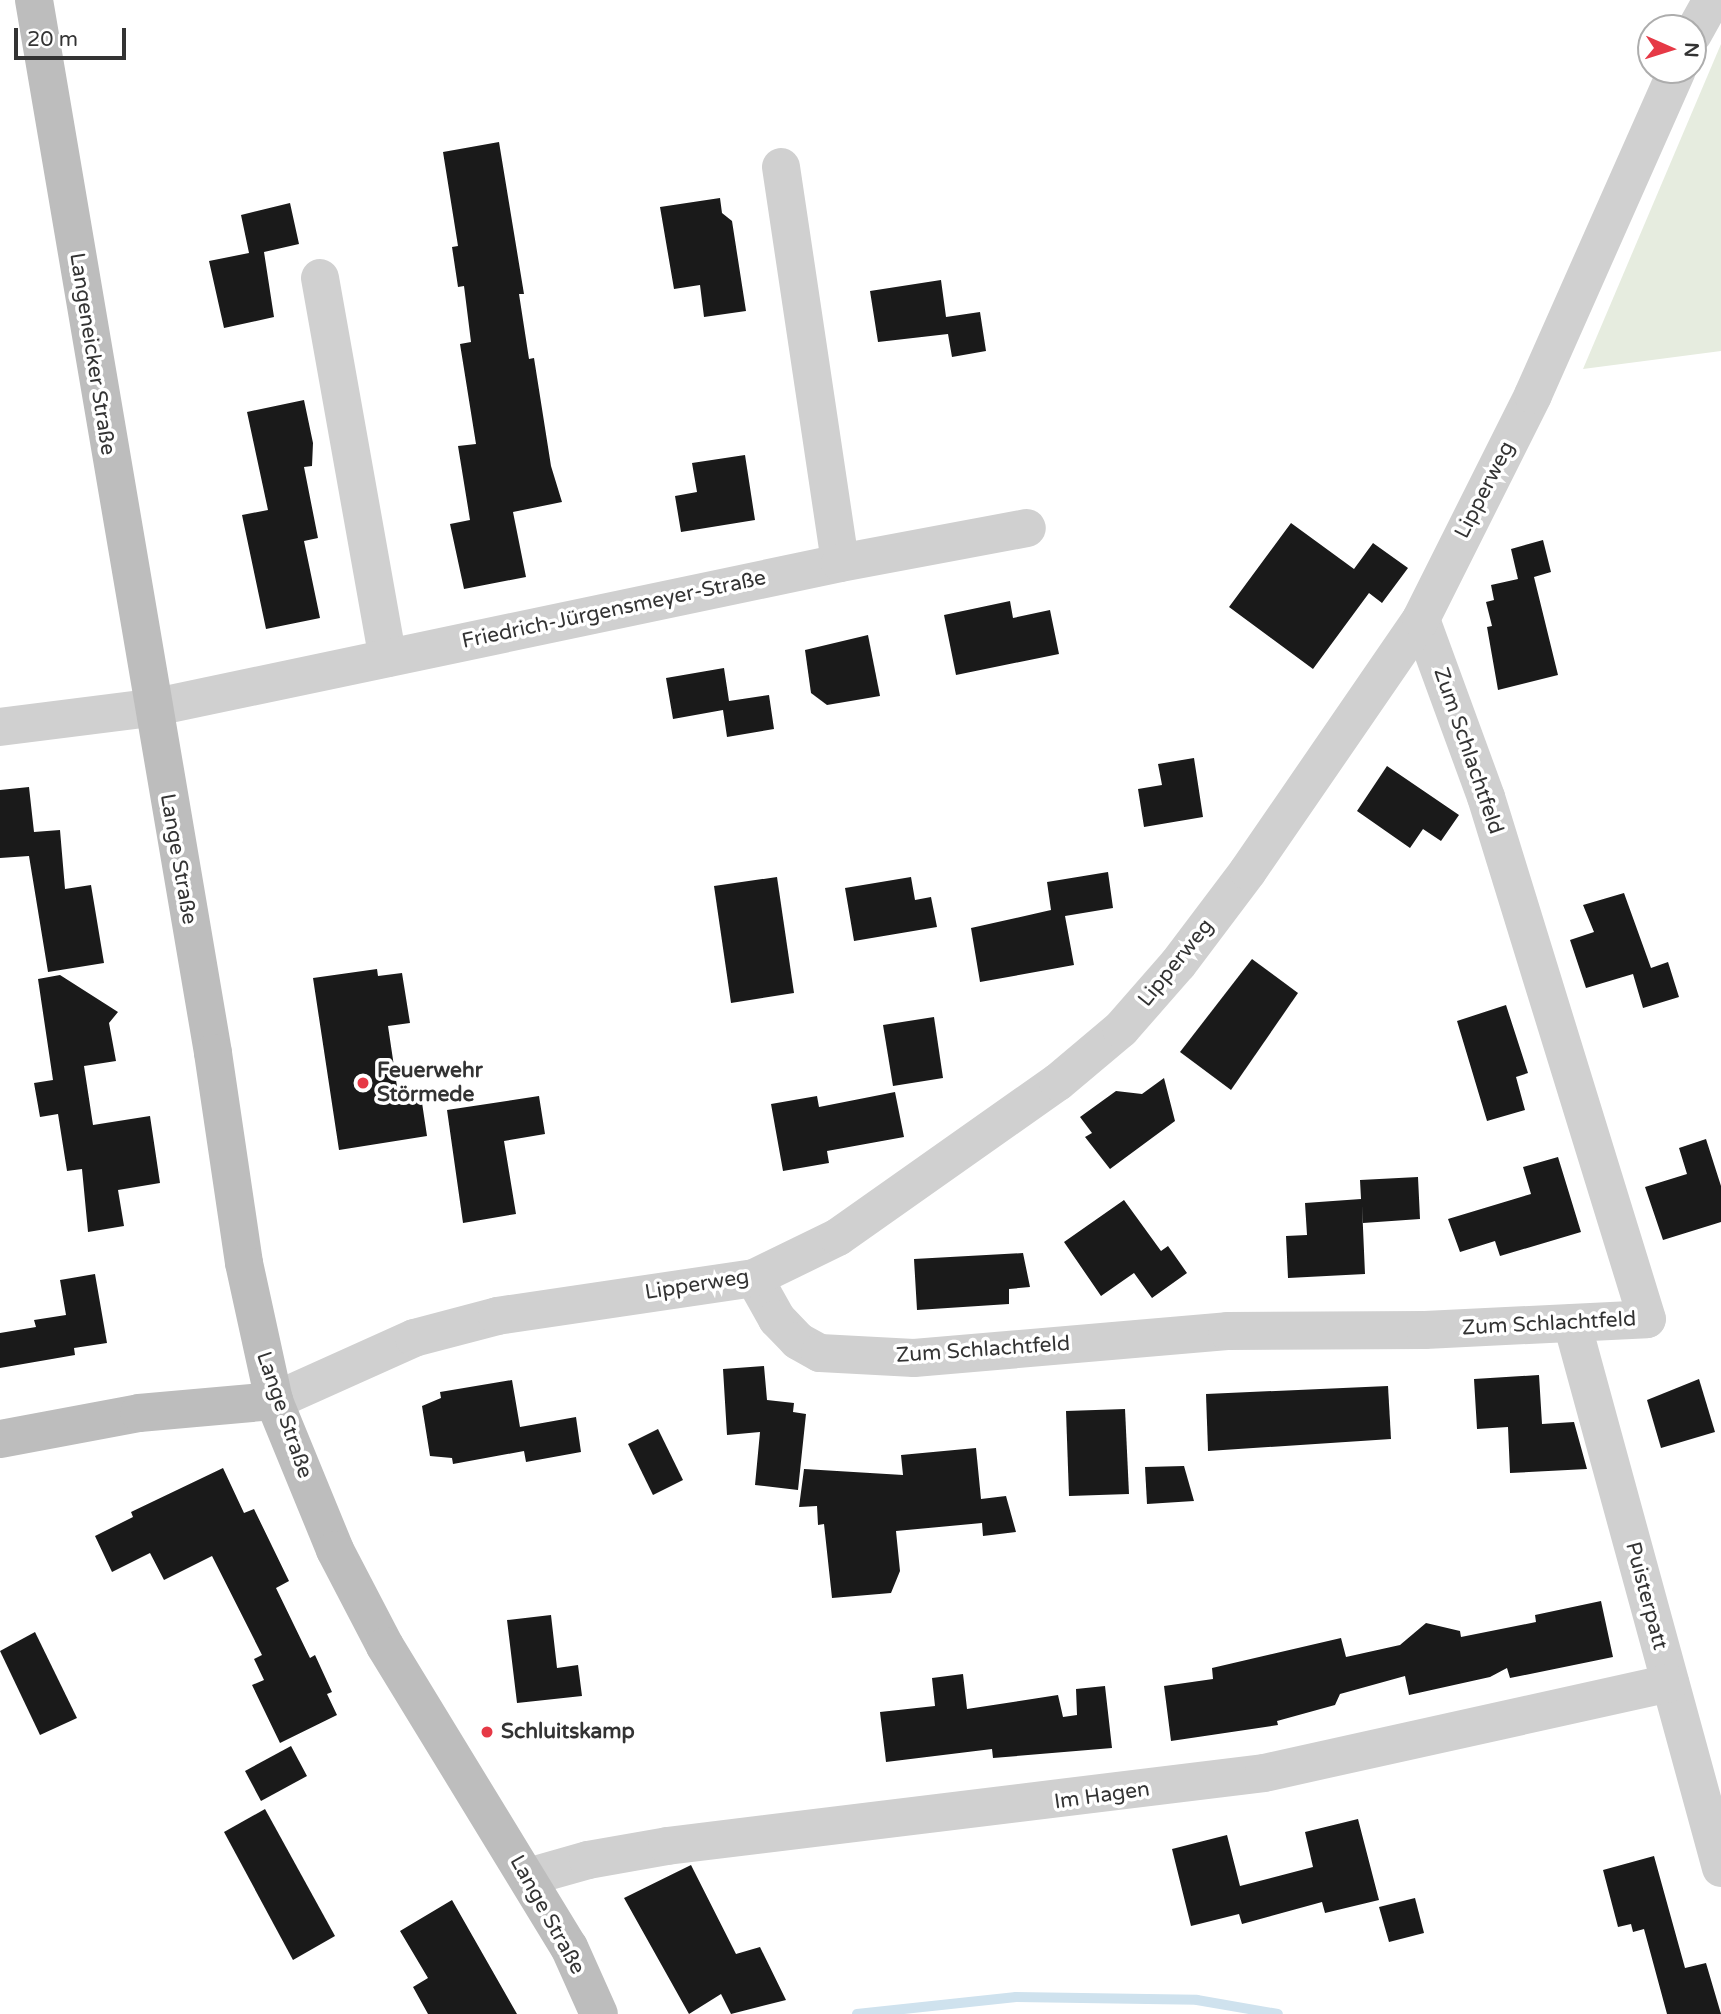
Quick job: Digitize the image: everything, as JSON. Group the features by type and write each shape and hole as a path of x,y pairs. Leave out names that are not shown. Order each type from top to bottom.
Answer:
{"main road":[{"name":"Langeneicker Straße","path":"34,0 151,708"},
{"name":"Lange Straße","path":"151,708 212,1053 244,1263 274,1401 335,1550 385,1646 569,1947 599,2014"},
{"path":"0,1439 139,1413 274,1401"}],"street":[{"name":"Lipperweg","path":"274,1401 414,1338 497,1316 754,1278 838,1237 1058,1082 1121,1029 1178,964 1248,872 1421,619 1533,395 1671,84"},
{"path":"780,167 840,563"},
{"path":"320,278 388,658"},
{"name":"Friedrich-Jürgensmeyer-Straße","path":"0,727 151,708 840,563 1027,528"},
{"name":"Zum Schlachtfeld","path":"754,1278 777,1319 798,1341 820,1353 914,1358 1227,1331 1425,1330 1647,1319 1486,797 1421,619"},
{"name":"Puisterpatt","path":"1572,1323 1721,1868"},
{"name":"Im Hagen","path":"528,1877 587,1860 667,1846 1265,1773 1670,1684"}],"shaded area":[{"path":"1721,44 1721,351 1583,369 1704,84 1707,84 1707,77"}],"building":[{"path":"499,142 524,294 519,294 529,359 534,358 551,466 562,502 513,512 526,577 464,589 450,524 470,520 458,446 476,444 460,344 471,342 464,286 458,287 452,247 458,246 443,152"},
{"path":"720,198 722,213 732,221 746,311 704,317 700,285 674,289 660,207"},
{"path":"290,203 299,244 264,252 274,317 224,328 209,261 249,253 241,215"},
{"path":"941,280 946,317 980,312 986,351 952,357 948,334 878,342 870,291"},
{"path":"304,400 313,443 312,466 304,467 318,538 304,541 320,618 266,629 242,515 268,510 247,412"},
{"path":"745,455 755,520 681,532 675,496 697,492 692,463"},
{"path":"1291,523 1354,569 1373,543 1408,568 1382,603 1369,593 1313,669 1229,607"},
{"path":"1543,540 1551,572 1534,577 1558,675 1498,690 1487,627 1492,626 1486,602 1494,600 1491,585 1518,579 1511,549"},
{"path":"1010,601 1013,618 1050,610 1059,654 956,675 944,615"},
{"path":"868,635 880,696 827,705 811,693 805,650"},
{"path":"724,668 729,701 769,695 774,729 727,737 723,710 673,719 666,678"},
{"path":"1194,758 1203,817 1144,827 1138,789 1162,785 1158,764"},
{"path":"1387,766 1459,815 1441,841 1423,829 1410,848 1357,811"},
{"path":"29,787 34,832 60,830 65,889 91,885 104,963 48,972 29,856 0,858 0,790"},
{"path":"1108,872 1113,908 1065,916 1074,965 980,982 971,928 1051,910 1047,882"},
{"path":"777,877 794,993 731,1003 714,886"},
{"path":"911,877 915,900 931,897 937,927 854,941 845,888"},
{"path":"1624,893 1651,968 1668,962 1679,997 1643,1008 1633,974 1586,988 1570,940 1594,932 1583,905"},
{"path":"1252,959 1298,993 1231,1090 1180,1052"},
{"name":"Feuerwehr Störmede","path":"377,969 378,976 402,973 410,1023 388,1026 399,1100 421,1096 427,1136 339,1150 313,978"},
{"path":"60,975 118,1012 109,1023 116,1061 84,1066 93,1125 150,1116 160,1183 118,1190 124,1226 88,1232 82,1169 67,1171 58,1114 40,1117 34,1083 53,1080 38,979"},
{"path":"1506,1005 1528,1073 1516,1077 1525,1110 1487,1121 1457,1021"},
{"path":"934,1017 943,1078 893,1086 883,1025"},
{"path":"1164,1078 1175,1121 1110,1169 1085,1137 1092,1133 1080,1117 1116,1091 1142,1094"},
{"path":"895,1092 904,1137 827,1151 829,1163 783,1171 771,1104 817,1096 819,1107"},
{"path":"539,1096 545,1134 504,1141 516,1214 463,1223 447,1110"},
{"path":"1706,1139 1721,1186 1721,1222 1663,1240 1645,1187 1687,1174 1679,1148"},
{"path":"1558,1157 1581,1232 1500,1256 1495,1241 1460,1252 1448,1219 1531,1194 1523,1167"},
{"path":"1418,1177 1420,1219 1363,1223 1362,1205 1365,1274 1288,1278 1286,1236 1307,1235 1305,1203 1361,1199 1360,1180"},
{"path":"1124,1200 1161,1251 1168,1246 1187,1273 1152,1298 1134,1273 1101,1296 1064,1242"},
{"path":"1023,1253 1030,1287 1009,1289 1009,1304 917,1310 914,1259"},
{"path":"95,1274 107,1343 74,1348 75,1355 0,1368 0,1333 36,1327 34,1320 66,1315 60,1280"},
{"path":"764,1366 767,1400 794,1403 793,1412 806,1414 798,1490 755,1485 760,1432 727,1435 723,1369"},
{"path":"1539,1375 1542,1424 1574,1422 1587,1469 1510,1473 1508,1427 1477,1429 1474,1379"},
{"path":"1699,1379 1715,1432 1661,1448 1647,1400"},
{"path":"512,1380 520,1427 576,1417 581,1452 526,1462 524,1451 453,1464 452,1458 430,1456 422,1406 441,1398 440,1392"},
{"path":"1388,1386 1391,1439 1208,1451 1206,1394"},
{"path":"1125,1409 1129,1494 1069,1496 1066,1411"},
{"path":"658,1429 683,1480 653,1495 628,1444"},
{"path":"976,1448 981,1499 1006,1496 1016,1532 983,1536 982,1523 896,1531 900,1571 891,1593 832,1598 824,1524 818,1525 817,1506 799,1507 804,1469 903,1475 901,1455"},
{"path":"1184,1466 1194,1501 1147,1504 1145,1467"},
{"path":"223,1468 244,1513 254,1509 289,1581 276,1588 310,1658 315,1655 332,1692 327,1694 337,1715 280,1743 252,1685 264,1680 254,1659 262,1655 212,1556 164,1580 150,1553 112,1572 95,1536 133,1517 131,1512"},
{"path":"1601,1601 1613,1657 1510,1678 1507,1668 1490,1677 1409,1695 1405,1676 1340,1694 1335,1705 1277,1721 1278,1725 1171,1741 1164,1686 1213,1679 1212,1668 1341,1638 1346,1657 1400,1645 1426,1623 1460,1631 1461,1637 1536,1622 1535,1615"},
{"path":"551,1615 557,1668 578,1665 582,1696 517,1703 507,1620"},
{"path":"35,1632 77,1718 40,1735 0,1651"},
{"path":"963,1674 967,1709 1058,1695 1063,1717 1077,1715 1076,1689 1105,1686 1112,1748 993,1758 992,1749 886,1762 880,1712 935,1706 932,1678"},
{"path":"291,1746 307,1776 261,1801 245,1771"},
{"path":"265,1809 335,1936 293,1960 224,1832"},
{"path":"1358,1819 1379,1900 1325,1913 1322,1902 1242,1924 1239,1914 1191,1926 1172,1849 1227,1835 1240,1886 1313,1867 1305,1832"},
{"path":"1654,1856 1685,1968 1706,1963 1721,2014 1667,2014 1644,1929 1633,1932 1631,1924 1618,1927 1603,1870"},
{"path":"691,1865 736,1954 760,1947 786,2000 731,2014 721,1994 689,2014 624,1898"},
{"path":"1415,1898 1424,1933 1389,1942 1379,1907"},
{"path":"452,1900 517,2014 428,2014 413,1987 428,1978 400,1931"}],"waterway":[{"path":"857,2014 1016,1997 1197,2000 1278,2014"}],"place":[{"name":"Feuerwehr Störmede","path":"363,1083"},
{"name":"Schluitskamp","path":"487,1732"}]}
